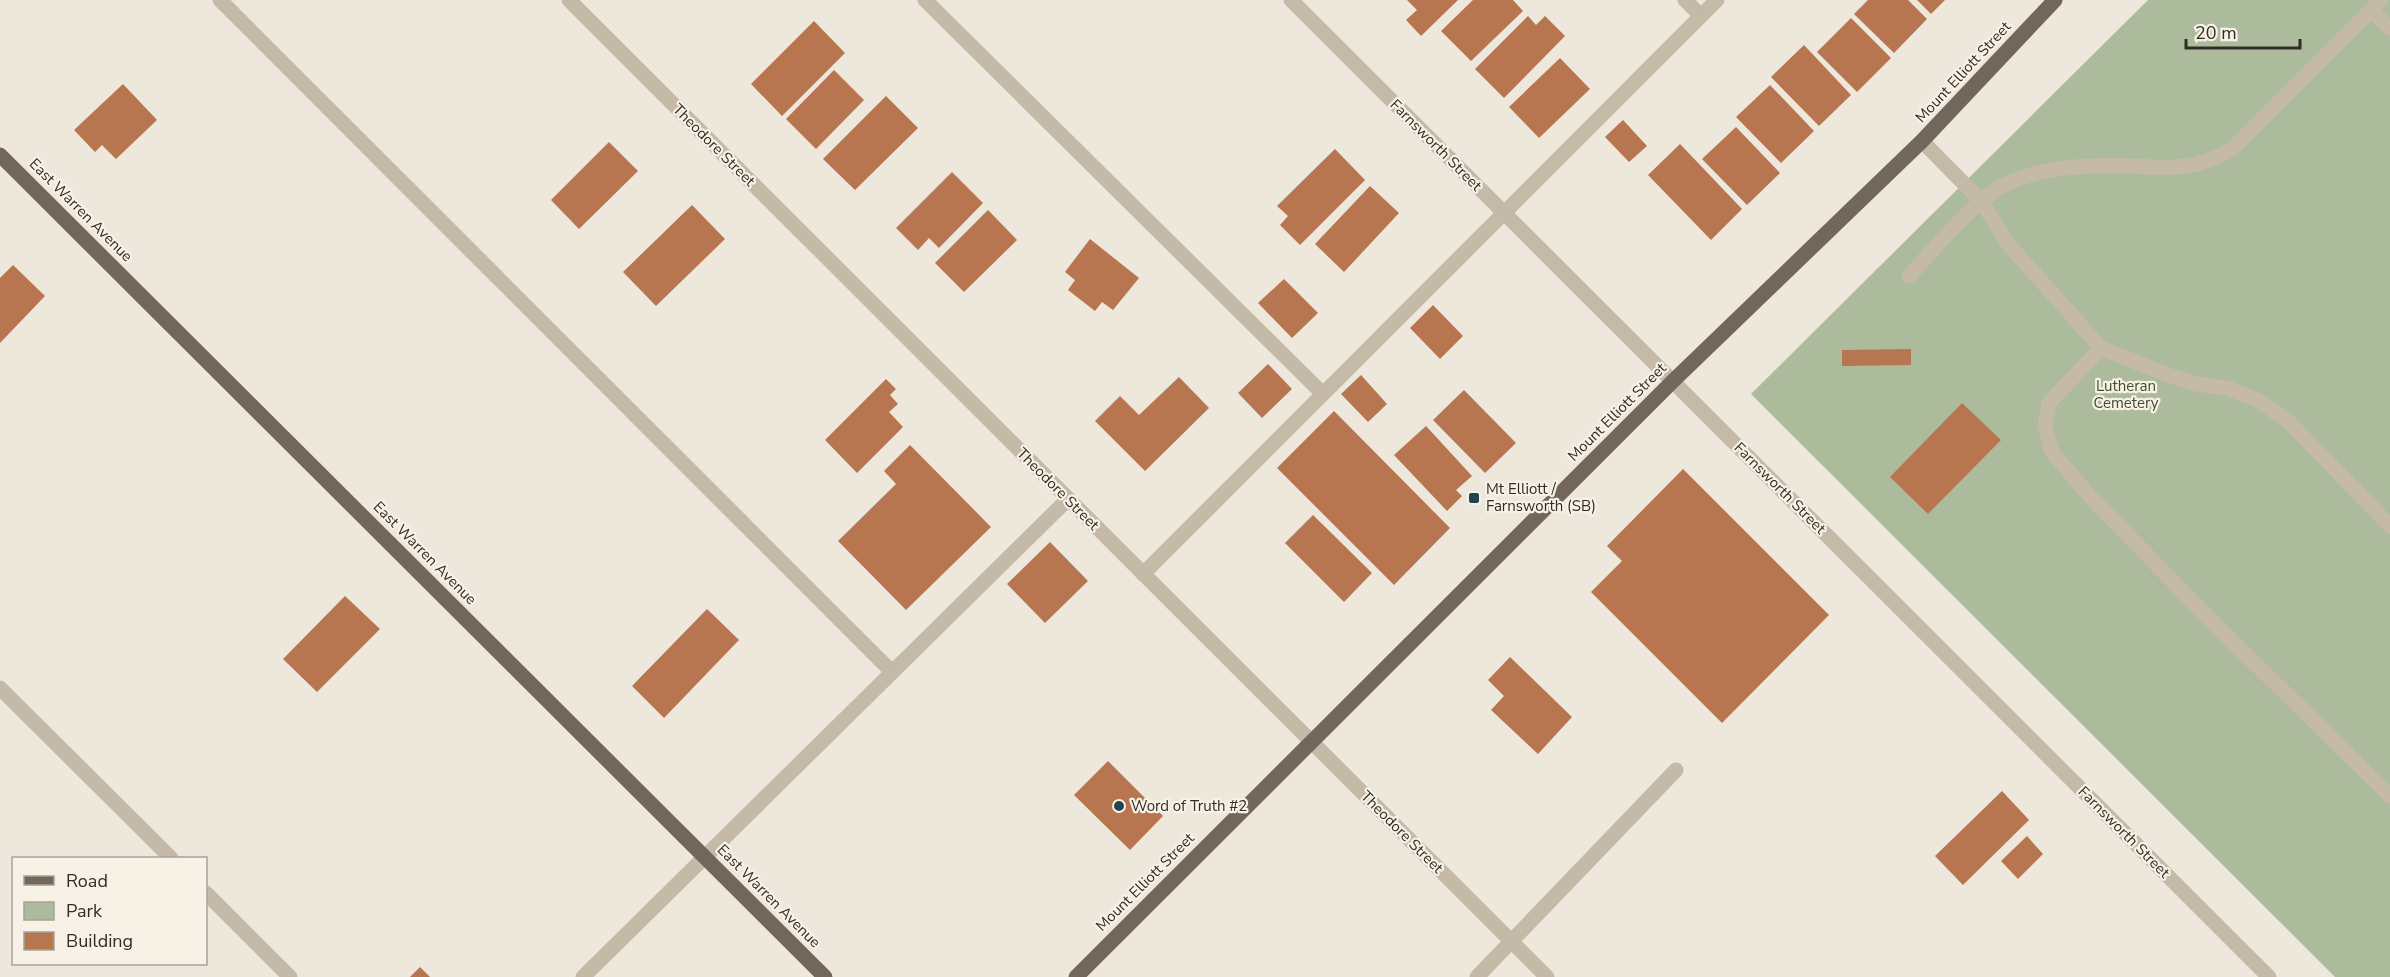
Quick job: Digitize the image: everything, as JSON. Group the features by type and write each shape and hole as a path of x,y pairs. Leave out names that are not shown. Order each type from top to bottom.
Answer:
{"main road":[{"name":"Mount Elliott Street","path":"1076,977 1673,381 1922,141 2055,0"},
{"name":"East Warren Avenue","path":"0,155 825,977"}],"street":[{"path":"220,0 892,672"},
{"name":"Theodore Street","path":"569,0 1547,977"},
{"path":"925,0 1323,394"},
{"name":"Farnsworth Street","path":"1291,0 2269,977"},
{"path":"1685,0 1701,16"},
{"path":"1143,574 1717,0"},
{"path":"1909,276 1981,201 2002,186 2027,176 2093,165 2177,168 2217,159 2234,148 2376,5 2390,28"},
{"path":"1922,141 1981,201 2009,245 2101,348 2171,376 2197,384 2227,388 2258,400 2288,420 2390,526"},
{"path":"2101,348 2049,403 2045,427 2052,452 2092,500 2390,796"},
{"path":"583,977 1068,499"},
{"path":"0,688 170,857"},
{"path":"1477,977 1676,770"},
{"path":"207,894 290,977"}],"green space":[{"name":"Lutheran Cemetery","path":"2148,0 2390,0 2390,977 2335,977 1751,394"}],"building":[{"path":"1407,0 1458,0 1421,36 1406,20 1417,10"},
{"path":"1473,0 1513,0 1523,11 1471,61 1441,31"},
{"path":"1868,0 1908,0 1927,19 1894,53 1854,14"},
{"path":"1917,0 1945,0 1931,14"},
{"path":"1528,16 1536,25 1545,16 1565,36 1504,98 1475,69"},
{"path":"1851,18 1891,58 1857,92 1817,52"},
{"path":"814,21 845,53 782,116 751,84"},
{"path":"1804,45 1851,95 1819,126 1771,77"},
{"path":"1560,58 1590,89 1539,138 1509,107"},
{"path":"834,70 864,100 816,149 786,119"},
{"path":"123,84 157,120 116,159 102,145 95,152 74,130"},
{"path":"1770,85 1814,131 1781,163 1736,117"},
{"path":"886,96 918,128 855,190 823,159"},
{"path":"1623,120 1647,146 1629,162 1605,137"},
{"path":"1736,127 1780,173 1747,205 1702,159"},
{"path":"609,142 638,171 579,229 551,200"},
{"path":"1680,144 1742,209 1711,240 1648,175"},
{"path":"1335,149 1365,180 1300,245 1280,225 1288,216 1277,206"},
{"path":"952,172 983,203 939,248 929,238 918,250 896,228"},
{"path":"1370,186 1399,213 1344,272 1315,244"},
{"path":"692,205 725,239 656,306 623,272"},
{"path":"988,210 1017,240 964,292 935,263"},
{"path":"1090,239 1139,278 1113,310 1102,302 1095,311 1068,290 1075,280 1065,272"},
{"path":"13,265 45,296 0,343 0,278"},
{"path":"1284,279 1318,313 1292,338 1258,303"},
{"path":"1433,305 1463,336 1440,359 1410,328"},
{"path":"1911,349 1911,365 1842,366 1842,350"},
{"path":"1268,364 1292,389 1262,418 1238,393"},
{"path":"1361,375 1387,404 1368,422 1341,394"},
{"path":"1179,377 1209,408 1145,471 1095,421 1120,396 1139,415"},
{"path":"886,379 896,389 890,395 898,404 889,412 903,427 857,473 825,440"},
{"path":"1464,390 1516,443 1485,473 1433,420"},
{"path":"1962,403 2001,440 1928,514 1890,477"},
{"path":"1334,411 1450,528 1394,585 1277,468"},
{"path":"1426,426 1472,476 1456,490 1462,496 1447,511 1394,455"},
{"path":"910,445 991,527 906,610 838,541 896,484 884,471"},
{"path":"1683,469 1829,615 1722,723 1591,592 1622,561 1607,546"},
{"path":"1313,515 1372,573 1344,602 1285,543"},
{"path":"1050,542 1088,581 1045,623 1007,584"},
{"path":"345,596 380,629 317,692 283,659"},
{"path":"707,609 739,640 664,718 632,686"},
{"path":"1510,657 1572,717 1538,754 1491,710 1504,696 1488,680"},
{"name":"Word of Truth #2","path":"1108,761 1163,816 1130,850 1074,795"},
{"path":"2002,791 2029,820 1963,885 1935,856"},
{"path":"2027,836 2043,854 2018,879 2001,861"},
{"path":"420,967 430,977 410,977"}],"place":[{"name":"Mt Elliott / Farnsworth (SB)","path":"1474,498"},
{"name":"Word of Truth #2","path":"1119,806"}]}
